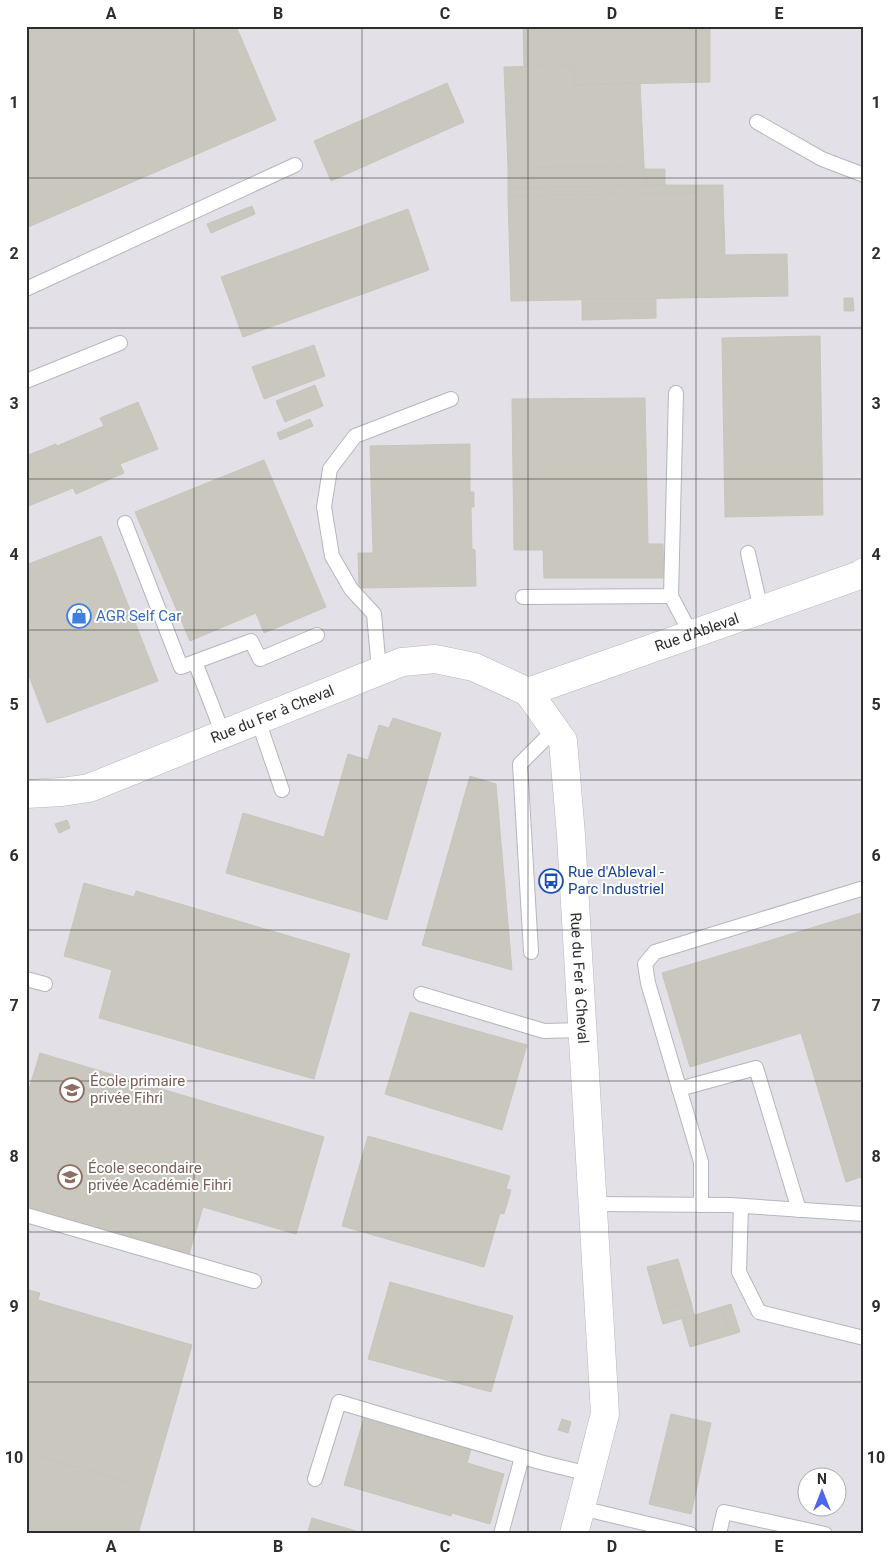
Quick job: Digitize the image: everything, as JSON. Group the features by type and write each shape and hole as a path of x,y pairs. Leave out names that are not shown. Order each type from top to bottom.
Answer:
{"street":[{"name":"Rue d'Ableval","path":"528,692 864,572"},
{"name":"Rue du Fer à Cheval","path":"26,794 89,788 402,662 435,659 474,667 528,692 563,741 571,835 605,1414 574,1534"}],"lane":[{"path":"757,122 822,159 864,176"},
{"path":"26,289 295,165"},
{"path":"26,381 120,343"},
{"path":"676,393 671,596 691,634"},
{"path":"379,670 374,614 351,589 332,556 324,507 330,469 355,436 451,399"},
{"path":"125,523 182,667 251,641 260,659 317,635"},
{"path":"748,553 761,610"},
{"path":"523,597 671,596"},
{"path":"195,662 223,734"},
{"path":"258,720 282,790"},
{"path":"531,952 520,764 555,729"},
{"path":"701,1205 701,1162 648,983 645,964 655,952 864,888"},
{"path":"26,979 45,984"},
{"path":"421,994 544,1031 582,1030"},
{"path":"679,1089 756,1068 799,1210"},
{"path":"593,1204 740,1206 864,1214"},
{"path":"740,1206 739,1272 759,1312 864,1338"},
{"path":"26,1215 254,1282"},
{"path":"315,1479 339,1402 522,1457 589,1474"},
{"path":"501,1534 522,1457"},
{"path":"581,1508 690,1534"},
{"path":"720,1534 724,1512 825,1534"}],"shaded area":[{"path":"26,26 864,26 864,1534 26,1534"}],"building":[{"path":"26,26 236,26 276,120 26,228"},
{"path":"523,26 710,26 710,82 575,85 573,65 524,67"},
{"path":"573,65 575,85 640,83 644,166 508,168 504,67"},
{"path":"447,83 464,122 331,181 314,141"},
{"path":"644,166 646,186 508,188 508,168"},
{"path":"645,169 665,169 665,185 646,186"},
{"path":"723,185 723,192 508,196 508,188"},
{"path":"723,192 725,255 787,254 788,296 511,301 508,196"},
{"path":"252,206 255,214 211,233 207,224"},
{"path":"408,209 429,270 243,337 221,277"},
{"path":"656,298 656,318 582,320 582,299"},
{"path":"844,298 853,298 854,311 844,311"},
{"path":"820,336 823,515 725,517 722,338"},
{"path":"314,345 325,376 264,399 252,367"},
{"path":"315,385 323,406 285,422 276,401"},
{"path":"645,398 648,544 663,544 664,578 544,578 543,550 514,550 512,399"},
{"path":"138,402 158,449 120,464 124,473 76,494 73,488 26,507 26,456 56,444 57,446 104,426 100,418"},
{"path":"310,419 313,426 280,440 277,433"},
{"path":"470,444 470,492 474,492 474,507 471,507 472,549 475,550 476,586 359,588 358,553 373,553 370,446"},
{"path":"264,460 326,607 264,633 256,613 190,641 135,512"},
{"name":"AGR Self Car","path":"101,536 158,681 47,723 26,668 26,565"},
{"path":"393,718 441,733 387,920 226,873 243,813 324,837 348,754 368,760 379,725 389,728"},
{"path":"470,776 496,784 512,970 422,945"},
{"path":"67,820 70,828 59,833 55,824"},
{"path":"84,883 134,897 136,891 350,954 314,1079 99,1018 112,970 64,956"},
{"path":"864,912 864,1176 846,1182 801,1033 690,1067 662,973"},
{"path":"410,1012 527,1045 502,1130 385,1094"},
{"path":"40,1053 324,1137 296,1234 203,1207 189,1254 26,1207 26,1099"},
{"path":"368,1136 510,1176 506,1189 511,1190 504,1214 500,1213 484,1267 342,1226"},
{"path":"678,1259 691,1302 659,1311 647,1267"},
{"path":"390,1282 513,1316 491,1392 368,1359"},
{"path":"26,1289 40,1293 38,1300 192,1345 151,1488 26,1453"},
{"path":"691,1302 694,1315 663,1324 659,1311"},
{"path":"731,1304 740,1332 730,1335 721,1307"},
{"path":"721,1307 730,1335 690,1347 682,1319"},
{"path":"671,1414 711,1423 691,1514 649,1504"},
{"path":"364,1418 471,1449 467,1463 504,1474 490,1524 452,1513 451,1516 344,1485"},
{"path":"562,1419 571,1422 568,1433 558,1430"},
{"path":"26,1453 151,1488 138,1534 26,1534"},
{"path":"312,1518 366,1534 307,1534"}],"place":[{"name":"AGR Self Car","path":"79,616"},
{"name":"Rue d'Ableval - Parc Industriel","path":"551,881"},
{"name":"École primaire privée Fihri","path":"72,1090"},
{"name":"École secondaire privée Académie Fihri","path":"70,1177"}]}
